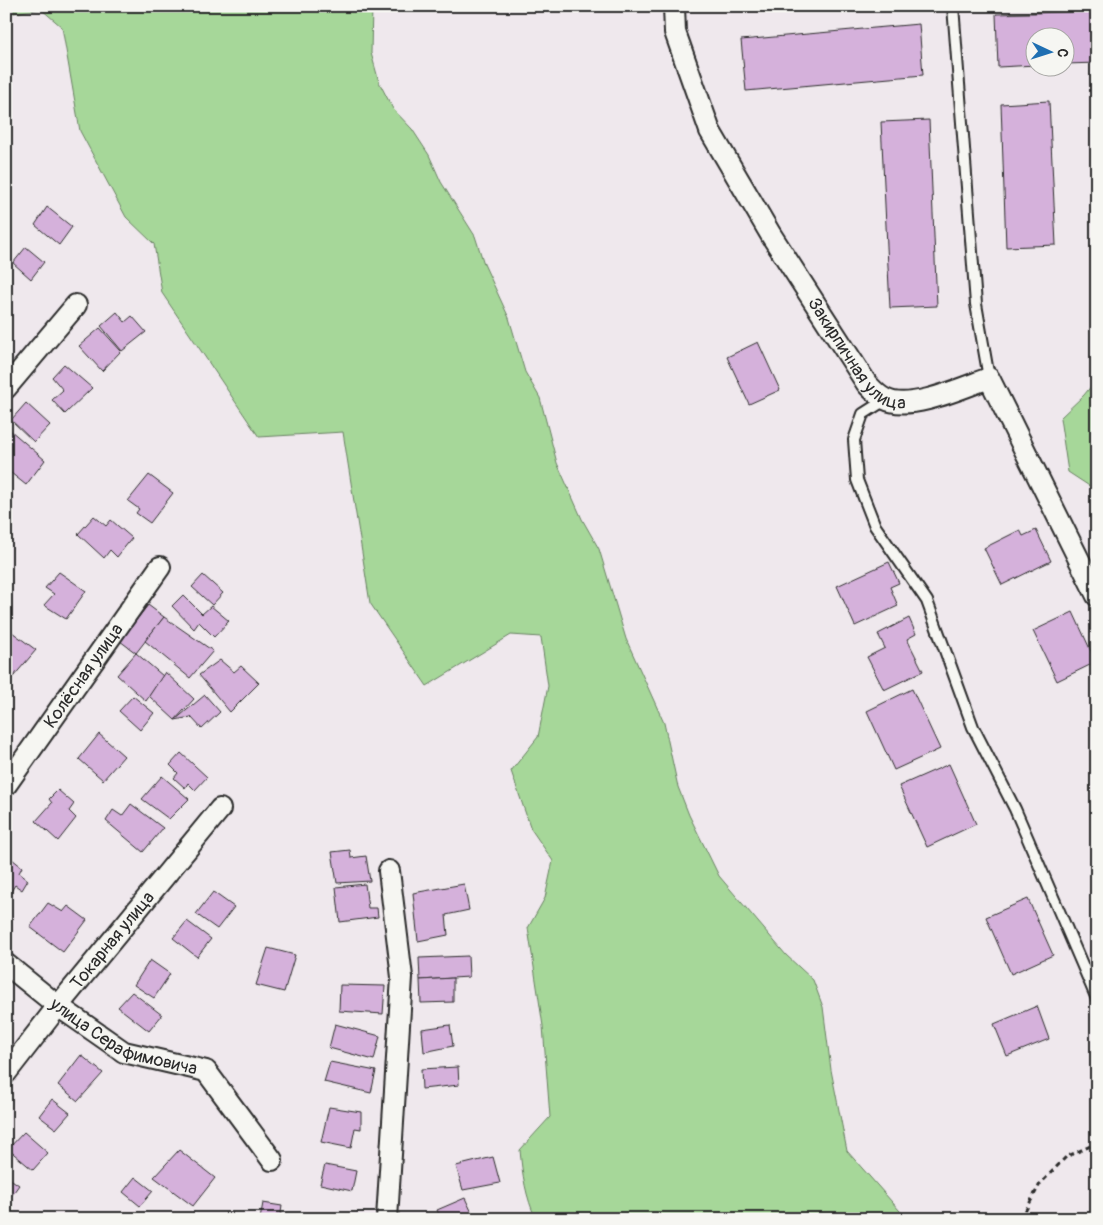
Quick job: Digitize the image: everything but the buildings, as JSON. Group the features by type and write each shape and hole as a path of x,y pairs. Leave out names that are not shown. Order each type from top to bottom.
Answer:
{"street":[{"name":"Закирпичная улица","path":"674,6 675,32 710,131 842,348 867,384 885,400 912,402 935,398 988,378"},
{"path":"6,388 76,305"},
{"path":"988,378 1097,596"},
{"name":"Колёсная улица","path":"6,784 160,567"},
{"name":"Токарная улица","path":"6,1073 58,1006 220,809"},
{"path":"387,1219 402,977 389,871"},
{"name":"улица Серафимовича","path":"6,964 58,1006 124,1052 206,1071 272,1160"}],"lane":[{"path":"953,6 976,304 988,378"},
{"path":"885,400 863,414 857,431 854,440 857,480 875,526 927,601 973,727 1015,809 1097,999"}],"path":[{"path":"1021,1219 1040,1184 1066,1157 1097,1144"}],"green space":[{"path":"6,6 372,6 371,53 379,82 393,109 412,129 429,155 441,182 475,236 484,264 509,318 525,372 540,398 557,463 582,519 599,549 626,639 664,723 678,787 689,815 719,876 786,955 813,980 823,1007 831,1070 847,1151 907,1219 536,1219 525,1185 520,1150 550,1117 543,1026 528,928 545,898 553,861 531,829 511,771 538,737 548,686 541,637 511,635 427,686 370,603 343,432 259,437 162,293 154,244 126,217 80,131 62,27 41,9 6,14"},
{"path":"1097,379 1097,491 1068,472 1060,418 1084,395"}]}
